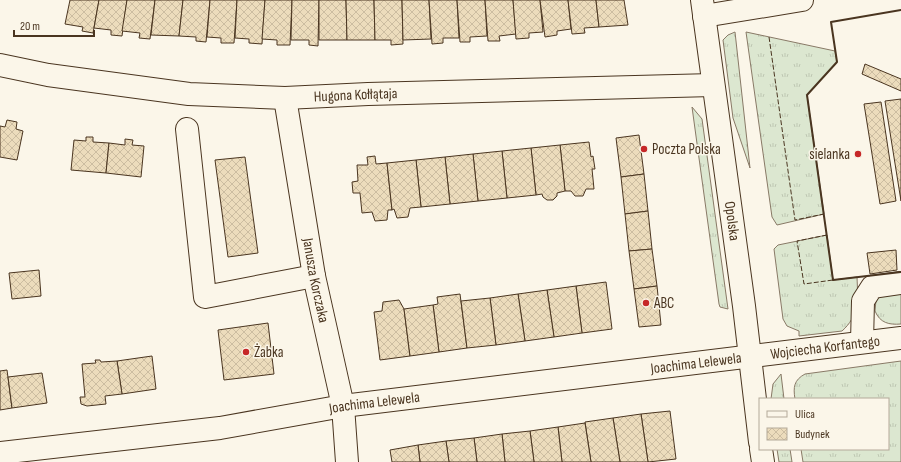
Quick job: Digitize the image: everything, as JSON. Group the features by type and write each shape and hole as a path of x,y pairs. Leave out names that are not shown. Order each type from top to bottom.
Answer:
{"street":[{"path":"703,8 802,0"},
{"name":"Opolska","path":"703,8 744,306 759,434"},
{"name":"Hugona Kołłątaja","path":"0,65 48,75 189,94 285,98 368,94 713,85"},
{"name":"Janusza Korczaka","path":"285,98 314,276 342,406 347,462"},
{"path":"187,129 205,297 314,276"},
{"path":"862,342 863,301 872,287 901,283"},
{"name":"Wojciecha Korfantego","path":"749,356 901,338"},
{"name":"Joachima Lelewela","path":"0,453 220,428 342,406 749,356"},
{"path":"761,450 763,462"}],"green space":[{"path":"735,32 750,168 733,118 723,40 728,35"},
{"path":"746,32 835,51 837,62 807,95 824,214 777,225 772,217"},
{"path":"692,107 702,119 728,309 720,307 719,304"},
{"path":"827,235 833,280 857,277 856,307 852,319 842,331 799,336 799,331 787,326 783,319 774,249 778,245"},
{"path":"901,292 901,324 893,324 882,321 875,311 876,300 879,295"},
{"path":"901,361 901,462 803,462 801,450 889,450 889,398 795,398 794,387 796,381 805,374"},
{"path":"781,374 784,398 771,398 773,384"},
{"path":"777,450 790,450 792,462 779,462"}],"building":[{"path":"70,0 99,0 93,33 82,31 83,27 65,24"},
{"path":"99,0 127,0 122,36 111,35 111,30 94,28"},
{"path":"127,0 155,0 150,39 139,38 140,33 122,31"},
{"path":"155,0 183,0 179,36 151,35"},
{"path":"183,0 210,0 206,42 196,41 196,37 179,36"},
{"path":"210,0 237,0 234,43 221,43 221,38 207,37"},
{"path":"237,0 265,0 262,44 249,43 249,39 235,38"},
{"path":"265,0 292,0 290,45 277,45 277,40 262,39"},
{"path":"292,0 319,0 318,46 309,45 309,40 291,40"},
{"path":"319,0 346,0 347,40 319,40"},
{"path":"346,0 374,0 375,40 347,40"},
{"path":"374,0 402,0 403,44 391,45 391,40 375,40"},
{"path":"402,0 429,0 431,39 403,40"},
{"path":"429,0 457,0 459,38 443,38 443,43 432,44"},
{"path":"457,0 485,0 487,36 470,37 470,42 460,42"},
{"path":"485,0 513,0 516,34 499,36 500,41 488,41"},
{"path":"513,0 540,0 543,32 529,33 529,38 516,39"},
{"path":"540,0 568,0 571,29 557,31 557,35 545,37"},
{"path":"568,0 596,0 599,27 584,28 585,33 572,34"},
{"path":"596,0 624,0 628,25 599,27"},
{"path":"865,64 901,79 901,91 862,74"},
{"path":"901,99 901,201 885,101"},
{"path":"881,102 896,201 880,204 864,104"},
{"path":"7,120 17,122 16,129 23,131 17,160 0,157 0,126 5,127"},
{"path":"639,135 644,174 621,177 616,138"},
{"path":"86,137 93,137 93,142 109,143 106,173 71,170 74,140 86,141"},
{"path":"125,139 133,140 132,145 144,146 141,177 106,173 109,143 125,145"},
{"path":"589,142 591,157 593,156 595,169 592,169 594,189 586,189 583,196 575,196 571,191 565,191 560,145"},
{"path":"560,145 565,191 557,193 557,196 553,200 547,200 542,194 536,195 531,148"},
{"path":"531,148 536,195 507,198 502,151"},
{"path":"502,151 507,198 478,201 473,154"},
{"path":"473,154 478,201 450,204 445,157"},
{"path":"375,156 376,164 387,163 392,210 388,210 387,220 375,221 372,212 362,213 360,193 353,193 352,182 358,181 357,165 368,165 367,157"},
{"path":"245,157 258,253 228,257 215,160"},
{"path":"445,157 450,204 421,207 416,160"},
{"path":"416,160 421,207 410,208 408,217 397,218 394,209 392,210 387,163"},
{"path":"644,174 648,211 625,214 621,177"},
{"path":"648,211 652,249 629,251 625,214"},
{"path":"652,249 657,286 634,289 629,251"},
{"path":"896,250 897,270 870,274 867,253"},
{"path":"39,270 41,296 12,299 9,273"},
{"path":"606,282 612,329 582,333 576,286"},
{"path":"576,286 582,333 554,337 547,290"},
{"path":"657,286 661,325 639,327 634,289"},
{"path":"547,290 554,337 525,341 518,294"},
{"path":"460,294 467,348 439,352 433,305 438,304 437,297"},
{"path":"518,294 525,341 496,345 490,298"},
{"path":"490,298 496,345 467,348 461,301"},
{"path":"399,300 404,309 410,356 380,360 374,312 382,311 383,302"},
{"path":"433,305 439,352 410,356 404,309"},
{"name":"Żabka","path":"268,323 274,374 224,380 218,330"},
{"path":"152,356 156,389 122,394 117,361"},
{"path":"95,360 100,360 101,362 117,361 122,394 105,396 106,404 87,406 81,404 80,397 85,397 82,364 96,363"},
{"path":"7,370 12,408 0,410 0,371"},
{"path":"42,373 47,403 12,408 8,377"},
{"path":"670,411 676,459 648,462 641,414"},
{"path":"641,414 648,462 620,462 613,418"},
{"path":"613,418 620,462 591,462 585,422"},
{"path":"585,423 591,462 562,462 558,427"},
{"path":"558,427 562,462 534,462 530,431"},
{"path":"530,431 534,462 505,462 502,434"},
{"path":"502,434 505,462 477,462 474,438"},
{"path":"474,438 477,462 449,462 446,441"},
{"path":"446,441 449,462 420,462 418,445"},
{"path":"418,445 420,462 392,462 390,450"}],"fence":[{"path":"769,37 795,220 824,214"},
{"path":"827,235 797,241 804,284 833,280"}],"wall":[{"path":"901,10 831,22 837,62 807,95 833,280 901,272"}],"place":[{"name":"Poczta Polska","path":"644,149"},
{"name":"sielanka","path":"858,154"},
{"name":"ABC","path":"646,303"},
{"name":"Żabka","path":"246,352"}]}
